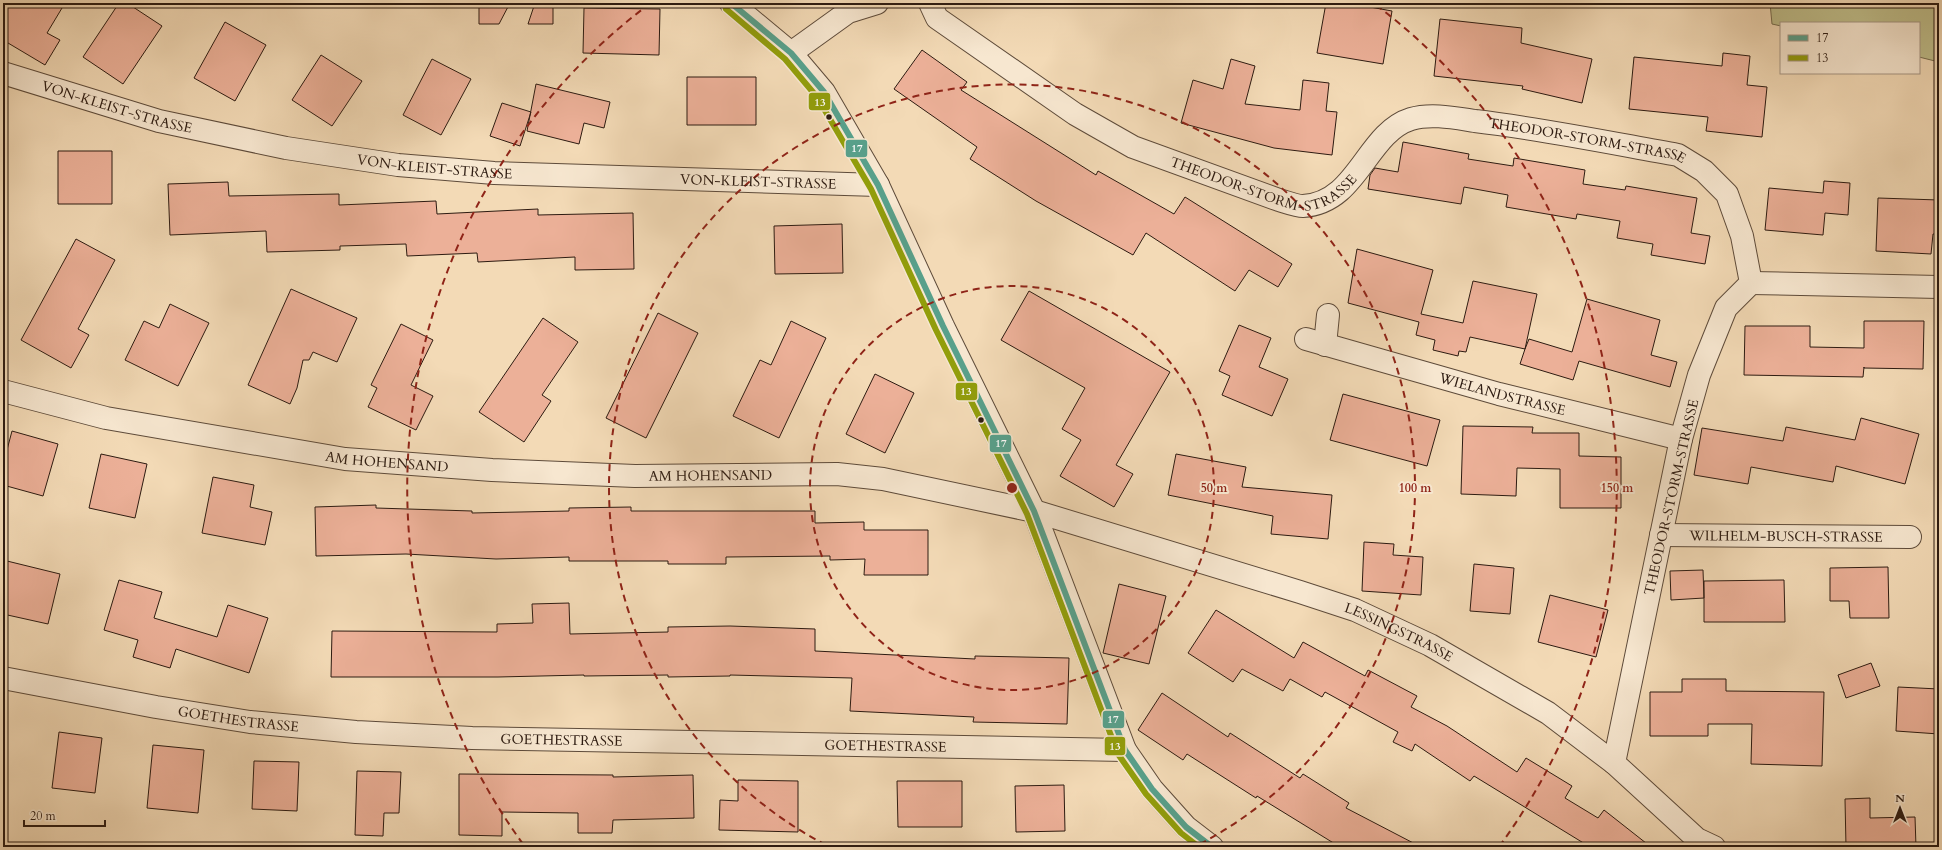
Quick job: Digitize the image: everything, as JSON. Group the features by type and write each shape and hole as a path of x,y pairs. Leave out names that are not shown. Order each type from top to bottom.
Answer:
{"street":[{"path":"731,3 791,53 824,92 878,185 943,326 1034,511 1125,750 1152,789 1186,827 1212,847"},
{"path":"791,53 848,12 877,3"},
{"name":"THEODOR-STORM-STRASSE","path":"930,3 937,18 1075,114 1133,147 1279,200 1302,206 1325,201 1345,187 1389,132 1411,119 1440,116 1501,124 1678,156 1704,171 1727,194 1742,236 1751,283 1726,308 1699,375 1681,438 1614,763"},
{"name":"VON-KLEIST-STRASSE","path":"3,73 159,121 286,148 398,165 494,173 878,185"},
{"path":"1751,283 1939,287"},
{"name":"WIELANDSTRASSE","path":"1328,315 1316,342 1498,394 1681,438"},
{"name":"AM HOHENSAND","path":"3,391 106,418 345,459 492,470 635,476 837,474 883,479 1034,511"},
{"name":"LESSINGSTRASSE","path":"1034,511 1355,610 1430,645 1548,713 1614,763 1697,839 1714,847"},
{"name":"WILHELM-BUSCH-STRASSE","path":"1661,535 1910,537"},
{"name":"GOETHESTRASSE","path":"3,678 156,707 242,720 356,732 480,738 1125,750"}],"shaded area":[{"path":"1770,3 1939,3 1939,62 1920,57 1920,22 1780,22 1780,26 1772,24"}],"building":[{"path":"8,3 65,3 47,33 60,40 45,65 3,40 3,11"},
{"path":"119,3 127,3 162,26 123,84 83,57"},
{"path":"479,3 510,3 499,24 479,24"},
{"path":"535,3 553,3 553,24 528,24"},
{"path":"1326,3 1348,3 1392,11 1383,64 1317,53"},
{"path":"584,8 660,9 659,55 583,53"},
{"path":"1440,19 1522,28 1521,43 1592,59 1582,103 1522,89 1523,86 1434,76"},
{"path":"225,22 266,45 235,101 194,78"},
{"path":"922,50 967,82 961,90 1096,175 1098,171 1174,214 1185,197 1292,264 1278,287 1249,270 1235,291 1146,233 1133,255 1036,201 970,159 977,147 894,89"},
{"path":"1723,53 1750,56 1747,85 1767,87 1762,137 1706,131 1708,117 1629,109 1634,57 1722,66"},
{"path":"321,55 362,81 332,126 292,100"},
{"path":"432,59 471,79 441,135 403,115"},
{"path":"1231,59 1255,66 1245,104 1300,110 1303,80 1329,83 1326,111 1337,112 1332,155 1274,148 1181,123 1193,80 1223,89"},
{"path":"687,77 756,77 756,125 687,125"},
{"path":"536,84 610,102 604,128 584,123 579,144 527,131"},
{"path":"502,103 531,112 520,146 490,136"},
{"path":"1403,142 1469,154 1468,159 1513,166 1514,158 1585,170 1583,184 1625,190 1626,186 1697,198 1691,233 1710,236 1705,264 1651,255 1653,244 1617,238 1620,221 1577,214 1576,219 1506,207 1508,195 1464,187 1461,204 1368,189 1370,175 1375,168 1398,172"},
{"path":"58,151 112,151 112,204 58,204"},
{"path":"1824,181 1850,183 1848,215 1825,213 1823,235 1765,230 1769,188 1823,193"},
{"path":"228,182 229,196 339,194 339,205 436,201 437,214 538,209 538,215 633,213 634,269 575,270 575,257 478,262 477,253 407,256 406,244 340,246 340,250 267,252 266,231 170,235 168,184"},
{"path":"1878,198 1939,200 1939,234 1933,234 1931,254 1876,251"},
{"path":"842,224 843,273 775,274 774,226"},
{"path":"76,239 115,260 78,329 89,335 71,368 21,340"},
{"path":"1357,249 1433,270 1421,314 1463,323 1473,281 1537,294 1525,349 1470,337 1466,352 1459,351 1458,356 1433,350 1435,340 1416,335 1419,322 1348,303"},
{"path":"291,289 357,318 337,362 313,352 309,360 303,360 297,388 290,404 248,385"},
{"path":"1029,291 1170,372 1116,465 1133,474 1114,507 1060,476 1081,440 1062,429 1085,388 1001,340"},
{"path":"1587,299 1660,320 1651,355 1677,362 1670,387 1579,361 1573,380 1520,364 1529,339 1572,352"},
{"path":"170,304 209,323 178,386 125,360 144,321 159,328"},
{"path":"658,313 698,333 646,438 606,418"},
{"path":"543,318 578,342 542,395 551,401 524,442 479,412"},
{"path":"791,321 826,338 779,438 733,416 760,360 771,365"},
{"path":"1864,321 1924,321 1923,369 1864,367 1863,377 1744,375 1745,326 1810,326 1810,347 1864,348"},
{"path":"401,324 433,340 411,385 433,396 416,430 368,407 377,388 371,385"},
{"path":"1239,325 1271,338 1259,367 1288,379 1272,416 1222,395 1230,376 1219,371"},
{"path":"875,374 914,393 885,453 846,434"},
{"path":"1343,394 1440,420 1427,466 1330,440"},
{"path":"1861,418 1919,434 1905,484 1836,466 1833,482 1751,467 1748,484 1694,475 1702,428 1783,441 1786,427 1855,440"},
{"path":"1463,426 1533,427 1532,433 1579,433 1579,456 1621,457 1621,508 1560,508 1560,469 1517,468 1516,496 1461,494"},
{"path":"12,431 58,444 43,496 3,485 3,465"},
{"path":"101,454 147,464 135,518 89,508"},
{"path":"1176,454 1246,467 1242,487 1332,495 1328,539 1271,534 1273,516 1168,495"},
{"path":"213,477 254,485 250,507 272,512 265,545 202,533"},
{"path":"376,505 376,508 472,511 472,513 569,511 569,508 631,507 631,511 815,511 815,523 864,522 864,530 928,530 928,575 864,575 865,559 830,560 830,556 726,557 726,564 668,564 668,561 569,561 569,557 496,559 406,554 316,556 315,507"},
{"path":"1364,542 1394,544 1393,555 1423,557 1421,595 1362,591"},
{"path":"7,561 60,574 48,624 3,614 3,580"},
{"path":"1474,564 1514,568 1510,614 1470,611"},
{"path":"1888,567 1889,618 1850,618 1849,601 1830,601 1830,568"},
{"path":"1703,570 1704,598 1671,600 1670,571"},
{"path":"119,580 162,592 154,618 217,637 228,605 268,618 249,673 176,649 170,668 133,657 138,640 104,630"},
{"path":"1784,580 1785,622 1704,622 1704,581"},
{"path":"1119,584 1166,596 1149,664 1103,653"},
{"path":"1550,595 1608,610 1596,657 1538,642"},
{"path":"569,603 570,634 668,632 668,627 730,626 815,629 815,651 975,659 975,656 1069,658 1067,724 973,722 974,717 850,711 852,678 730,675 668,677 668,675 584,675 498,677 331,677 332,631 497,632 497,624 533,623 532,604"},
{"path":"1216,610 1294,658 1303,642 1365,676 1368,670 1417,696 1411,707 1447,726 1517,772 1526,758 1572,786 1565,798 1598,818 1604,810 1651,847 1590,847 1474,776 1470,781 1415,744 1412,751 1393,742 1398,732 1325,692 1322,697 1290,679 1283,691 1242,669 1233,682 1188,653"},
{"path":"1871,663 1880,686 1846,698 1838,675"},
{"path":"1682,679 1726,679 1726,691 1824,692 1822,766 1751,764 1752,724 1708,724 1708,736 1650,736 1650,692 1682,692"},
{"path":"1898,687 1939,689 1939,734 1896,731"},
{"path":"1162,693 1228,737 1230,733 1300,778 1303,774 1349,803 1346,808 1421,847 1340,847 1257,796 1256,798 1187,754 1183,760 1138,730"},
{"path":"59,732 102,738 95,793 52,788"},
{"path":"153,745 204,750 198,813 147,808"},
{"path":"254,761 299,762 297,811 252,809"},
{"path":"357,771 401,772 399,813 384,813 383,836 355,835"},
{"path":"459,774 613,775 613,777 693,775 694,818 613,820 612,833 578,833 578,813 502,812 502,836 459,835"},
{"path":"738,780 798,781 798,832 719,830 720,800 738,801"},
{"path":"897,781 962,781 962,827 898,827"},
{"path":"1064,785 1065,831 1016,832 1015,786"},
{"path":"1870,798 1870,818 1915,817 1916,847 1846,847 1845,799"}],"transit line":[{"name":"17","path":"731,3 791,53 824,92 878,185 943,326 1034,511 1125,750 1152,789 1186,827 1212,847"},
{"name":"13","path":"726,9 785,59 817,97 871,189 936,330 1027,514 1118,754 1146,794 1181,833 1199,847"}]}
